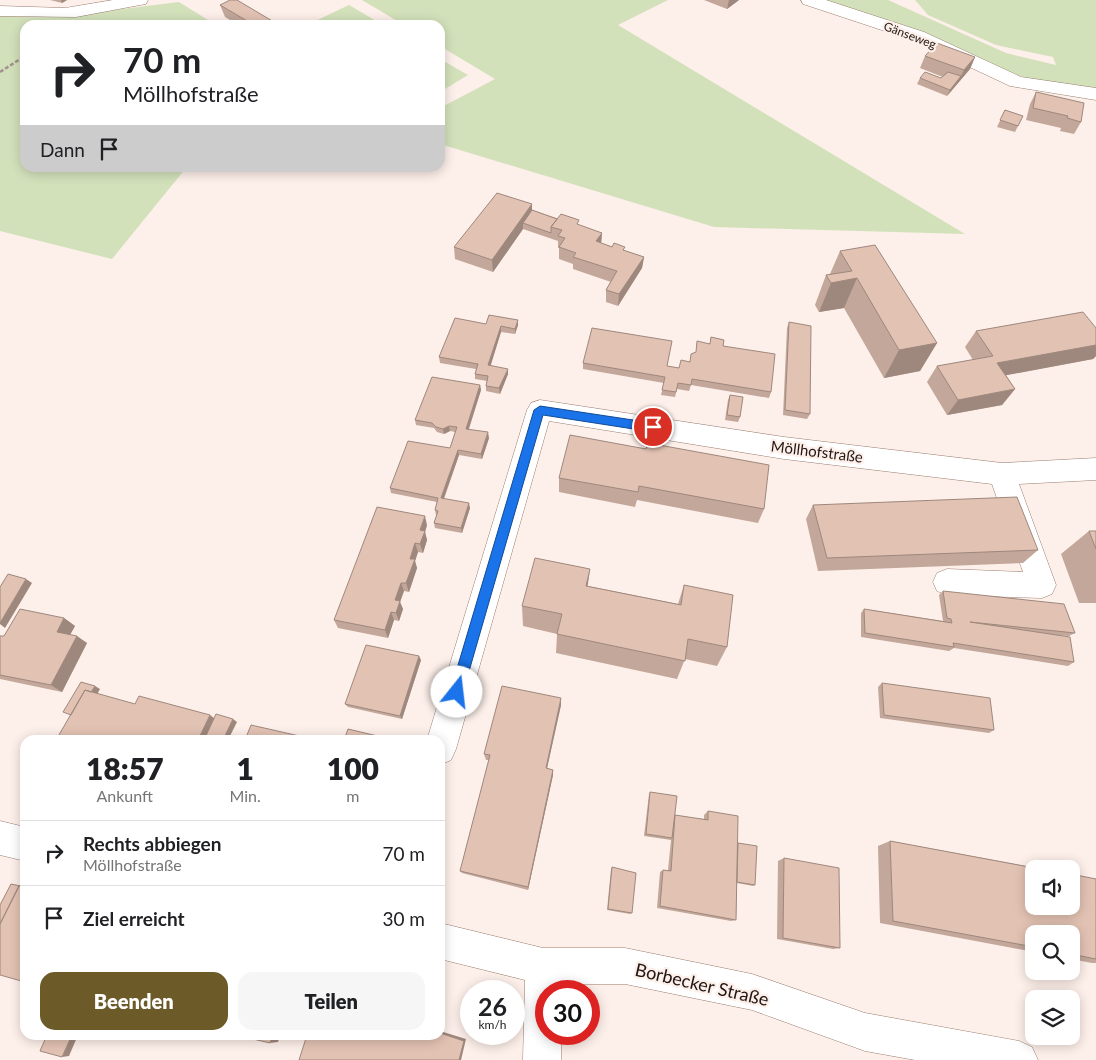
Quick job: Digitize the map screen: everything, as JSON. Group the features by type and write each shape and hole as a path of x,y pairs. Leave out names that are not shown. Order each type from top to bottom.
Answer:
{"street":[{"path":"0,11 71,12 100,8 118,2 140,0"},
{"name":"Gänseweg","path":"809,0 918,36 1017,82 1096,94"},
{"name":"Möllhofstraße","path":"444,735 540,410 784,448 1002,474 1096,469"},
{"path":"947,582 1042,585 1002,474"},
{"path":"0,838 20,843"},
{"name":"Borbecker Straße","path":"445,942 543,966 625,966 752,992 864,1032 1019,1060"},
{"path":"542,1060 543,966"}],"path":[{"path":"0,72 20,59"}],"green space":[{"path":"362,0 668,0 618,25 965,234 714,227 445,146 445,105 495,79 445,49 445,20 396,20"},
{"path":"814,0 888,0 1006,53 1056,65 1053,57 996,45 928,15 915,0 1096,0 1096,99 1071,96 1067,88 1003,71 971,60"},
{"path":"179,2 208,20 20,20 20,172 183,172 112,259 0,231 0,14 57,17"},
{"path":"349,5 374,20 318,20"},
{"path":"445,62 468,75 445,89"}],"building":[{"path":"230,0 237,0 271,20 246,20 220,5"},
{"path":"937,43 975,57 964,70 925,56"},
{"path":"925,72 941,78 948,72 961,76 950,90 920,78"},
{"path":"1036,92 1084,103 1081,122 1067,118 1068,116 1033,108"},
{"path":"1005,110 1023,116 1018,126 1000,120"},
{"path":"497,193 532,204 492,260 454,247"},
{"path":"532,210 557,219 551,227 551,233 523,223"},
{"path":"561,214 579,220 577,224 602,233 596,241 612,247 614,243 625,247 623,250 644,257 619,294 606,290 617,271 573,257 576,253 559,247 565,238 558,236 562,230 551,227"},
{"path":"875,245 937,343 899,350 857,278 831,283 826,275 852,271 840,251"},
{"path":"1083,312 1096,328 1096,345 997,363 1015,389 958,400 937,366 993,356 976,331"},
{"path":"489,315 518,320 515,329 501,326 488,365 508,369 499,388 486,386 488,376 475,374 478,364 439,357 455,318 486,324"},
{"path":"789,322 811,326 810,414 785,410"},
{"path":"592,328 672,341 667,366 679,368 681,360 690,362 691,354 696,352 697,341 710,344 711,337 724,340 723,346 775,354 771,392 692,379 691,385 678,383 676,392 662,390 665,377 583,363"},
{"path":"432,377 480,385 466,429 488,432 481,454 458,450 441,498 469,503 461,528 434,523 438,511 435,510 438,498 390,488 408,441 450,448 457,427 449,426 443,429 436,427 432,423 415,420"},
{"path":"730,395 743,397 740,417 727,415"},
{"path":"570,435 646,449 648,443 769,465 764,509 639,486 638,492 559,478"},
{"path":"1017,497 1038,550 827,558 813,505"},
{"path":"377,507 425,516 420,530 425,531 420,544 415,543 410,559 415,559 406,583 401,583 395,600 400,601 396,613 391,612 385,630 334,620"},
{"path":"1089,531 1096,531 1096,549"},
{"path":"535,558 590,569 586,586 681,605 684,585 733,595 727,647 688,639 685,661 557,634 562,614 522,606"},
{"path":"8,574 26,579 0,623 0,587"},
{"path":"943,591 1064,604 1075,633 970,622 1070,637 1074,662 953,643 954,647 865,633 864,609 952,623 951,619 947,618"},
{"path":"20,609 64,618 57,632 77,636 51,685 0,675 0,636 4,636"},
{"path":"366,645 419,656 400,716 345,704"},
{"path":"81,682 95,686 91,692 85,690 71,715 63,712"},
{"path":"882,683 990,698 994,730 884,715"},
{"path":"502,686 561,698 546,768 553,770 528,887 460,871 490,755 484,754"},
{"path":"85,690 135,704 139,696 210,715 200,735 59,735"},
{"path":"216,714 233,719 225,735 206,735"},
{"path":"251,725 295,735 247,735"},
{"path":"348,729 373,735 346,735"},
{"path":"650,792 677,796 672,838 646,834"},
{"path":"708,811 738,816 736,920 660,906 663,870 671,871 675,815 708,820"},
{"path":"890,841 1025,866 1025,915 1080,915 1080,876 1096,879 1096,959 1080,956 1080,925 1025,925 1025,945 893,921"},
{"path":"738,843 757,846 755,885 737,882"},
{"path":"784,858 839,868 840,948 783,938"},
{"path":"612,867 636,873 632,913 608,909"},
{"path":"11,884 20,886 0,924 0,905"},
{"path":"20,886 20,981 0,975 0,924"},
{"path":"445,1035 460,1040 460,1045 463,1045 459,1060 299,1060 305,1040 445,1040"},
{"path":"45,1040 70,1040 62,1057 40,1051"},
{"path":"257,1040 271,1040 270,1043"}],"route":[{"path":"457,692 540,410 653,427"}]}
